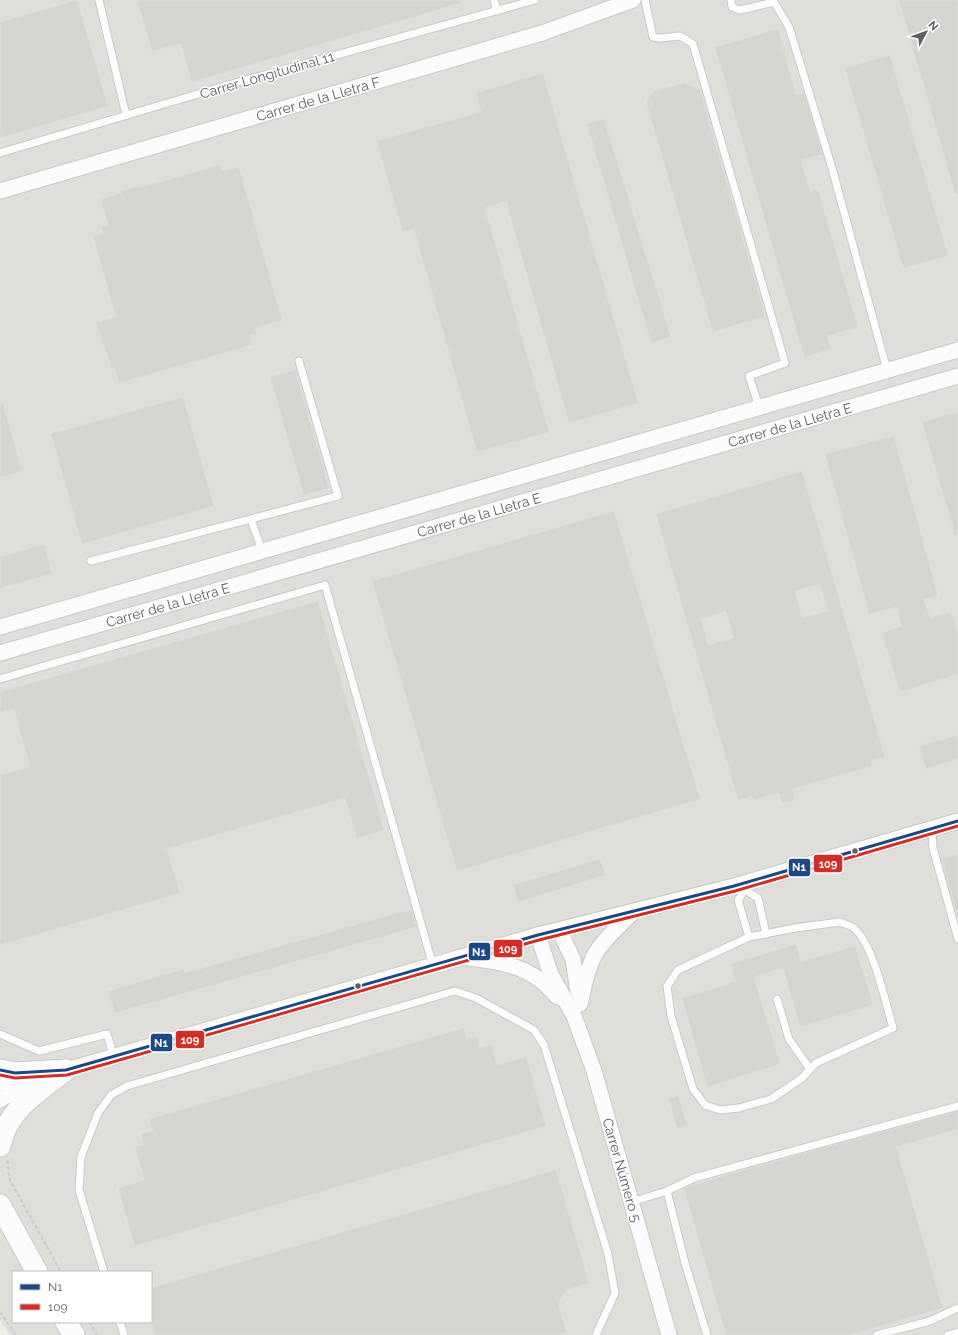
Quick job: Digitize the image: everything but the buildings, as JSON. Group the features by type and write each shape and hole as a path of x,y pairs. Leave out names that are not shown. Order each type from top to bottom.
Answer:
{"main road":[{"path":"0,1070 15,1072 66,1070"},
{"path":"3,1152 2,1135 20,1105 66,1070"},
{"path":"0,1202 36,1271"},
{"path":"67,1323 74,1335"}],"street":[{"name":"Carrer de la Lletra F","path":"0,191 542,33 633,0"},
{"name":"Carrer de la Lletra E","path":"0,627 958,350"},
{"name":"Carrer de la Lletra E","path":"0,653 958,376"},
{"path":"0,1083 66,1070 114,1057 538,935 634,911 744,887 958,821"},
{"path":"575,1006 594,956 606,940 634,911"},
{"path":"560,930 576,969 575,1006"},
{"path":"538,935 551,975 575,1006"},
{"path":"462,958 498,961 522,969 540,980 575,1006"},
{"name":"Carrer Número 5","path":"575,1006 578,1027 594,1071 669,1335"},
{"path":"0,1100 19,1088 66,1070"}],"lane":[{"path":"99,0 126,115"},
{"path":"494,0 497,11"},
{"name":"Carrer Longitudinal 11","path":"0,152 228,85 535,0"},
{"path":"645,0 654,37 662,38 680,36 693,44 785,363 749,376 759,407"},
{"path":"731,0 732,7 740,10 774,2 789,27 832,168 887,370"},
{"path":"91,561 338,496 299,361"},
{"path":"251,519 262,551"},
{"path":"0,679 325,585 433,966"},
{"path":"932,828 933,848 958,939"},
{"path":"749,937 738,900 744,887 758,898 766,934"},
{"path":"840,922 854,927 866,943 882,989 893,1028 816,1063 787,1090 771,1099 739,1108 720,1110 705,1105 693,1089 671,1016 667,986 678,970 749,937 840,922"},
{"path":"104,1271 79,1190 81,1157 94,1122 111,1094 127,1086 454,991 476,998 534,1030 544,1045 610,1262 615,1293 596,1335"},
{"path":"777,999 789,1039 810,1069"},
{"path":"0,1034 39,1051 107,1034 114,1057"},
{"path":"631,1202 667,1191 694,1178 958,1106"},
{"path":"667,1191 685,1263 707,1335"},
{"path":"877,1335 930,1320 958,1308"},
{"path":"120,1323 124,1335"},
{"path":"948,1335 958,1332"}],"path":[{"path":"3,1152 10,1180 60,1271"},
{"path":"0,1312 16,1335"},
{"path":"90,1323 97,1335"}],"shaded area":[{"path":"0,0 958,0 958,1335 10,1335 0,1320"}],"transit line":[{"name":"N1","path":"0,1070 15,1073 66,1070 538,935 734,886 958,821"},
{"name":"109","path":"0,1075 15,1078 67,1075 539,940 735,891 958,826"}]}
